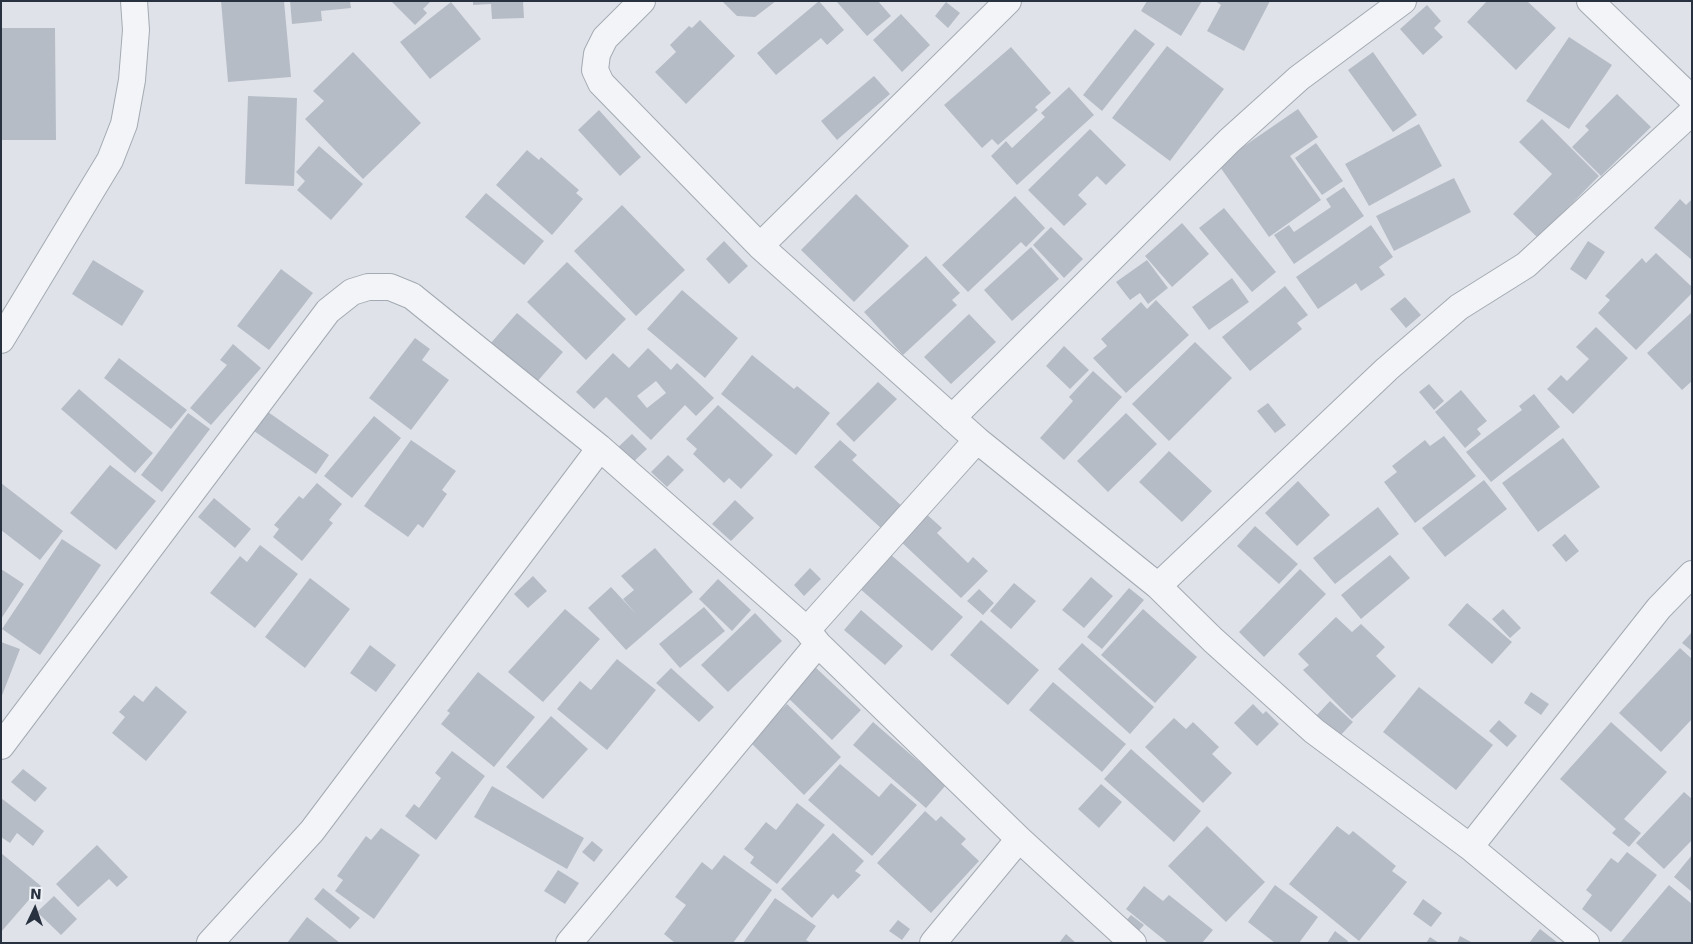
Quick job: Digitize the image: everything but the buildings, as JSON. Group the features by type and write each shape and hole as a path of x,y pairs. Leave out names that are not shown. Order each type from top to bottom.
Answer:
{"street":[{"path":"1,340 114,151 124,124 132,80 136,30 134,1"},
{"path":"642,1 605,38 597,54 595,70 601,82 760,246 977,440 1158,586 1213,640 1314,731 1470,847 1586,943"},
{"path":"760,246 1008,1"},
{"path":"952,418 1229,141 1299,78 1403,1"},
{"path":"1590,1 1692,99"},
{"path":"1158,586 1386,370 1460,307 1526,266 1692,112"},
{"path":"1,746 328,310 352,292 368,287 390,287 412,296 600,448 813,637 1019,839 1133,943"},
{"path":"569,943 813,637 977,440"},
{"path":"210,943 312,830 600,448"},
{"path":"1470,847 1659,608 1692,574"},
{"path":"933,943 1019,839"}]}
